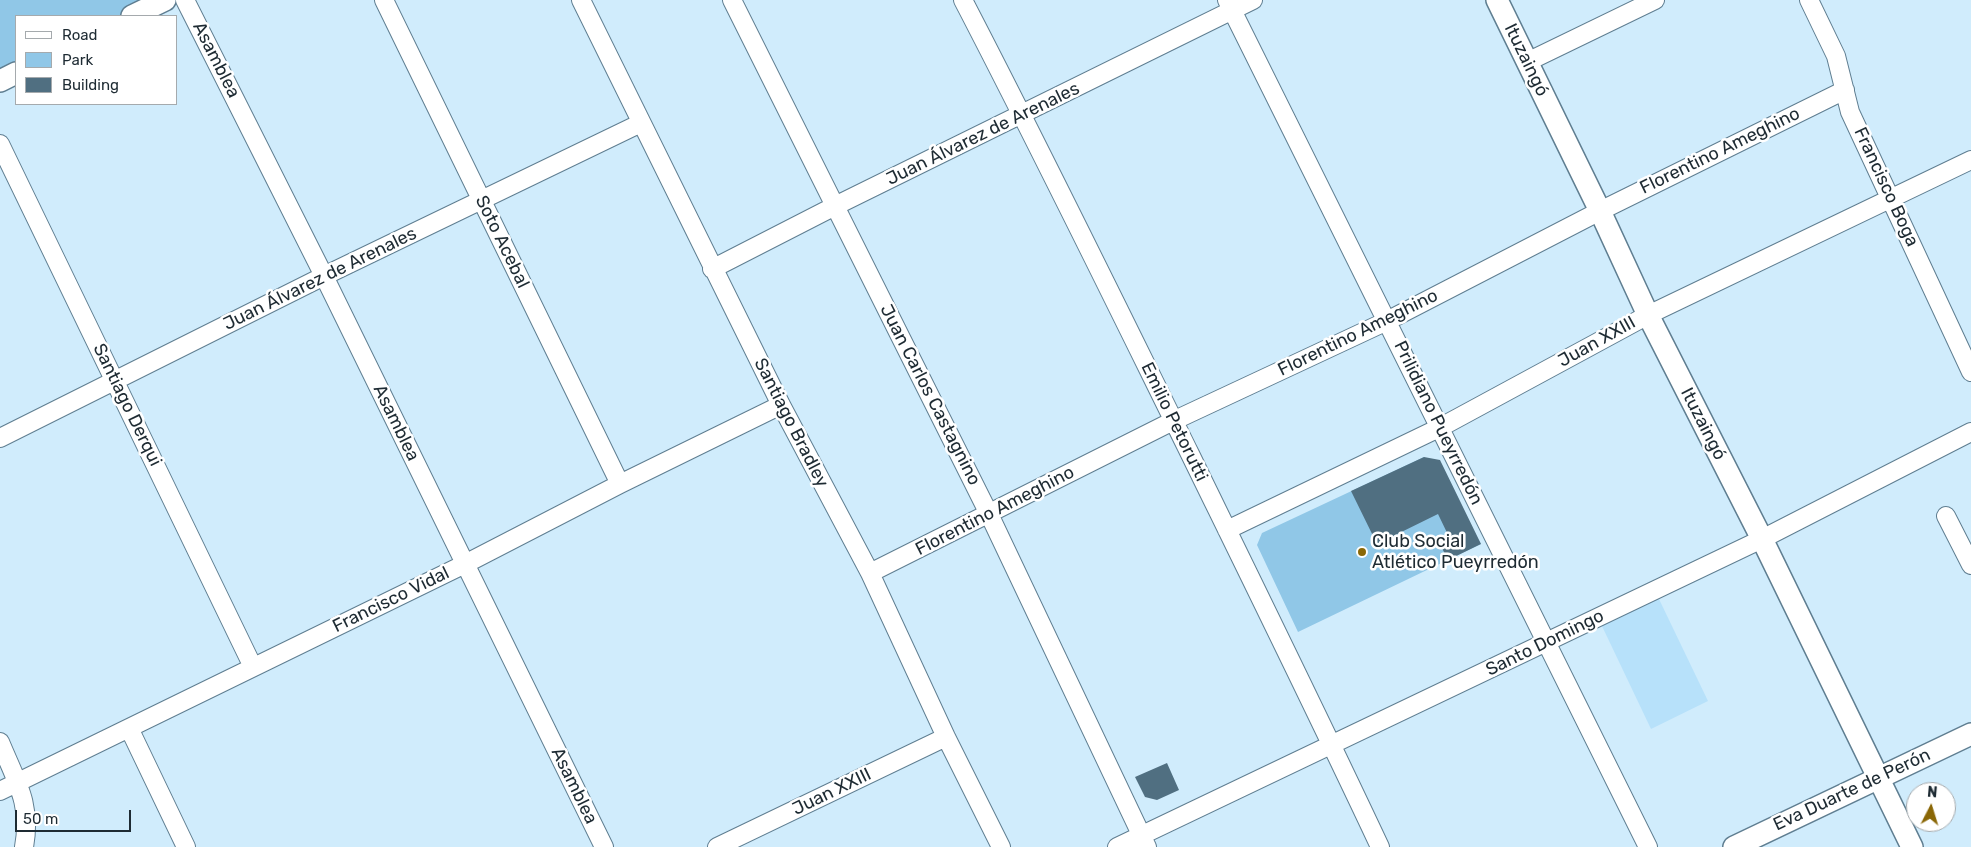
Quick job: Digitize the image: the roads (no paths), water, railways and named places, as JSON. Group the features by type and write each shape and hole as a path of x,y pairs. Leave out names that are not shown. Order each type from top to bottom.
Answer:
{"street":[{"path":"134,15 165,0"},
{"name":"Asamblea","path":"185,0 324,276 604,847"},
{"name":"Soto Acebal","path":"384,0 620,484"},
{"name":"Santiago Bradley","path":"581,0 712,269 870,573 946,737 1001,847"},
{"name":"Juan Carlos Castagnino","path":"732,0 990,514 1144,841"},
{"name":"Emilio Petorutti","path":"963,0 1022,115 1227,530 1380,847"},
{"name":"Juan Álvarez de Arenales","path":"712,269 835,206 1022,115 1230,5 1254,0"},
{"name":"Ituzaingó","path":"1497,0 1648,314 1762,540 1912,847"},
{"path":"1527,62 1655,0"},
{"name":"Francisco Boga","path":"1810,0 1836,56 1850,112 1971,372"},
{"name":"Prilidiano Pueyrredón","path":"1230,5 1648,847"},
{"path":"0,81 15,74"},
{"name":"Florentino Ameghino","path":"870,573 1173,421 1387,321 1600,211 1845,90"},
{"name":"Juan Álvarez de Arenales","path":"0,438 324,276 641,123"},
{"name":"Santiago Derqui","path":"0,144 253,667"},
{"name":"Juan XXIII","path":"1227,530 1441,427 1648,314 1971,160"},
{"name":"Francisco Vidal","path":"0,791 465,564 620,484 781,405"},
{"name":"Santo Domingo","path":"1116,847 1144,841 1332,745 1762,540 1971,432"},
{"path":"1946,516 1971,565"},
{"path":"129,728 186,847"},
{"name":"Eva Duarte de Perón","path":"1734,847 1971,734"},
{"name":"Juan XXIII","path":"717,847 946,737"},
{"path":"0,742 25,803 27,816 24,847"}],"place":[{"name":"Club Social Atlético Pueyrredón","path":"1362,552"}]}
